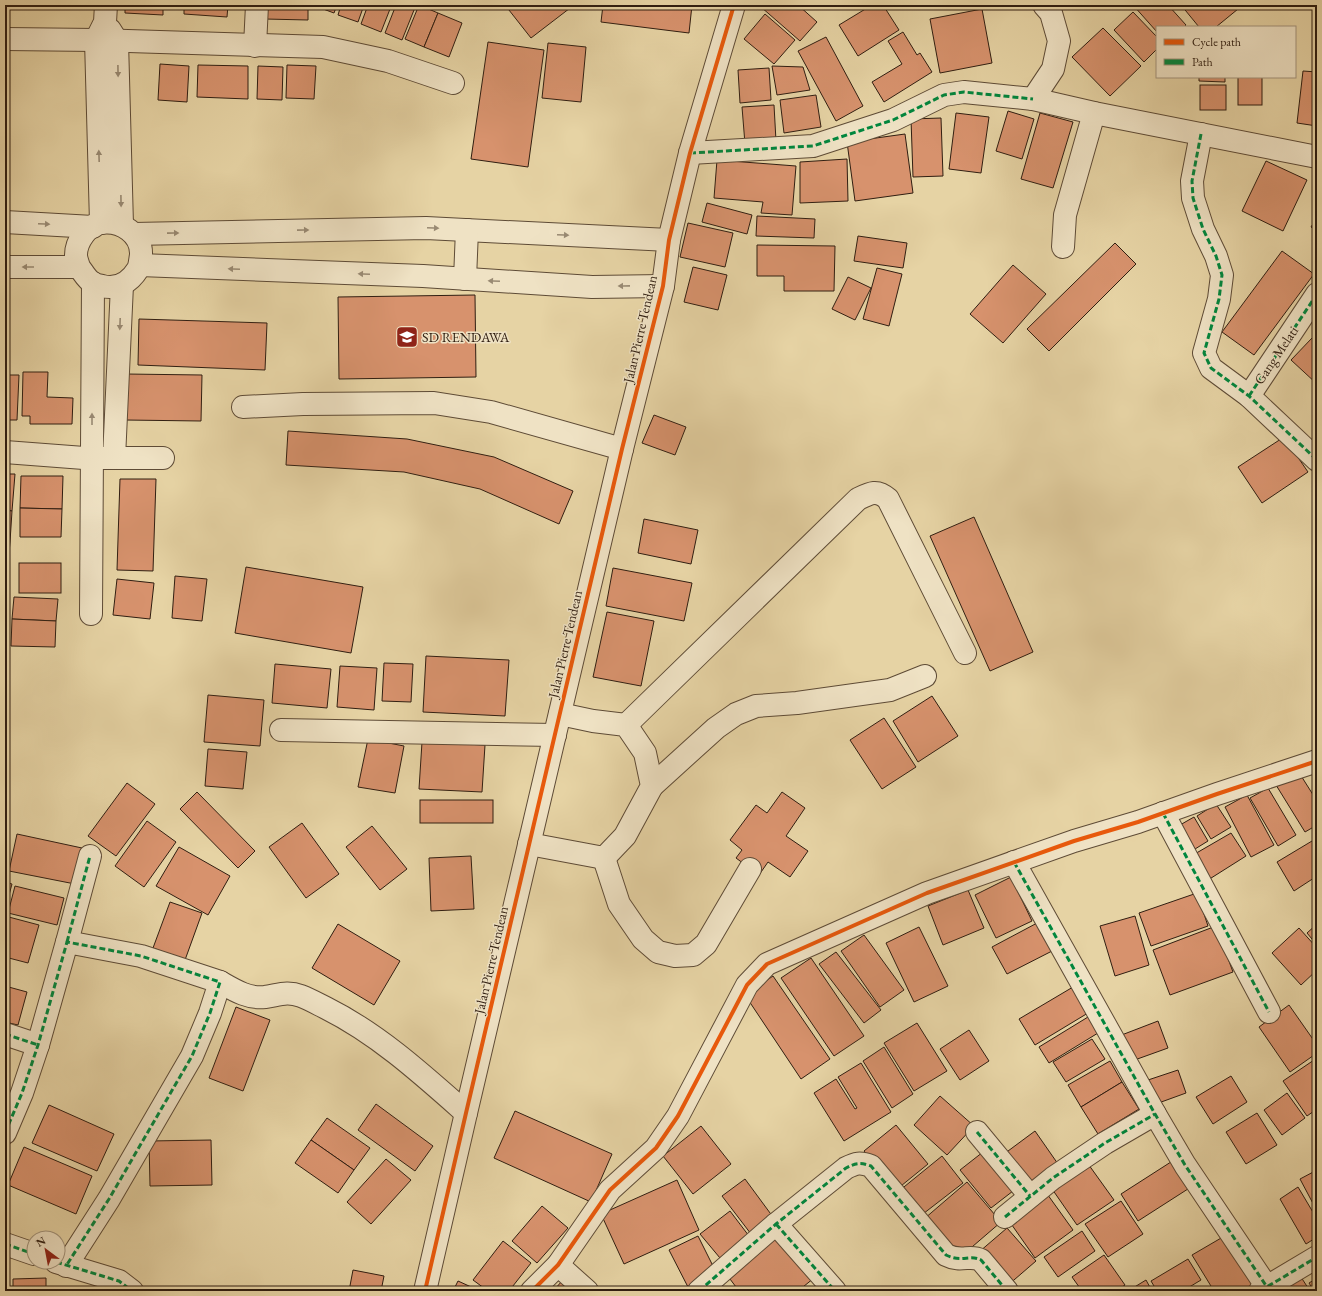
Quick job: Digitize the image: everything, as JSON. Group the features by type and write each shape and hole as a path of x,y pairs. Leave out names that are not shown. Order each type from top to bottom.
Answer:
{"street":[{"path":"255,46 257,5"},
{"path":"1033,99 1053,69 1059,41 1051,13 1044,5"},
{"name":"Jalan Pierre Tendean","path":"426,1291 466,1113 622,449 663,286 669,240 690,153 730,8"},
{"path":"5,39 102,22"},
{"path":"102,22 117,41 113,227"},
{"path":"102,22 113,227 141,249 140,265 133,277 122,285 107,287 93,283 79,267 76,256 78,244 84,234 113,227"},
{"path":"117,41 323,47 388,61 453,82"},
{"path":"690,153 813,146 893,120 944,95 964,92 1033,99 1094,114 1317,157"},
{"path":"1063,247 1065,215 1094,114"},
{"path":"1201,134 1192,181 1193,198 1203,229 1216,256 1222,275 1219,299 1204,353 1211,368 1249,396 1317,460"},
{"path":"5,222 113,227 426,228 669,240"},
{"path":"464,279 467,230"},
{"path":"140,265 423,276 592,287 663,286"},
{"path":"5,267 79,267"},
{"path":"91,614 93,283"},
{"path":"114,458 122,285"},
{"name":"Gang Melati","path":"1249,396 1317,294"},
{"path":"242,407 302,404 434,403 492,412 622,449"},
{"path":"5,452 91,458 163,458"},
{"path":"626,725 858,499 870,492 882,494 888,499 966,653"},
{"path":"604,858 625,836 652,786 716,728 736,714 756,706 813,701 890,690 925,676"},
{"path":"560,714 593,721 626,725 645,753 652,786"},
{"path":"281,730 555,735"},
{"path":"532,1291 558,1265 610,1190 656,1148 678,1116 747,985 767,964 927,893 1074,841 1163,813 1317,761"},
{"path":"1163,813 1269,1012"},
{"path":"529,844 604,858"},
{"path":"5,1133 22,1093 38,1045 90,856"},
{"path":"604,858 619,904 643,939 658,952 675,956 693,955 706,944 750,869"},
{"path":"1014,862 1155,1114 1264,1289 1317,1257"},
{"path":"67,942 141,956 220,982 251,997 265,997 283,993 300,996 342,1016 379,1040 420,1072 466,1113"},
{"path":"66,1257 109,1199 192,1056 210,1013 220,982"},
{"path":"5,1034 38,1045"},
{"path":"1005,1217 1053,1178 1105,1142 1155,1114"},
{"path":"978,1132 1030,1196"},
{"path":"699,1291 776,1224 846,1168 857,1162 871,1166 946,1255 960,1260 976,1258 981,1260 1007,1291"},
{"path":"776,1224 835,1291"},
{"path":"5,1244 26,1251"},
{"path":"66,1265 119,1281 132,1291"},
{"path":"558,1265 587,1291"}],"building":[{"path":"125,5 163,5 163,15 125,13"},
{"path":"184,5 228,5 227,17 184,14"},
{"path":"266,5 308,5 308,20 265,19"},
{"path":"315,5 337,5 334,13"},
{"path":"341,5 364,5 358,22 338,15"},
{"path":"368,5 380,5 390,9 381,32 361,24"},
{"path":"396,5 416,5 402,40 385,33"},
{"path":"419,5 438,13 424,47 405,39"},
{"path":"505,5 574,5 531,38"},
{"path":"603,5 692,5 689,33 601,22"},
{"path":"762,5 798,5 817,22 800,41 761,7"},
{"path":"872,5 883,5 899,30 858,56 839,25"},
{"path":"1133,5 1168,5 1186,25 1156,26 1156,31"},
{"path":"1181,5 1234,5 1238,9 1217,26 1198,26"},
{"path":"982,9 992,63 940,73 930,19"},
{"path":"1133,12 1156,36 1156,50 1144,62 1114,30"},
{"path":"438,13 462,23 449,57 424,47"},
{"path":"765,14 795,40 774,64 744,39"},
{"path":"1103,28 1141,66 1110,96 1072,57"},
{"path":"903,32 917,55 920,53 932,72 884,102 872,82 902,64 888,41"},
{"path":"826,37 863,106 836,121 798,51"},
{"path":"488,42 544,50 528,167 471,159"},
{"path":"548,43 586,47 581,102 542,98"},
{"path":"160,64 189,66 187,102 158,100"},
{"path":"198,65 248,66 248,99 197,97"},
{"path":"287,65 316,66 314,99 286,98"},
{"path":"258,66 283,67 282,100 257,99"},
{"path":"772,66 803,67 810,90 777,95"},
{"path":"769,68 771,100 740,103 738,70"},
{"path":"1303,71 1317,72 1317,126 1297,123"},
{"path":"1199,78 1225,78 1225,82 1199,81"},
{"path":"1238,78 1262,78 1262,105 1238,105"},
{"path":"1200,85 1226,85 1226,110 1200,110"},
{"path":"816,95 821,127 784,133 780,100"},
{"path":"774,105 776,141 745,144 742,107"},
{"path":"1008,111 1034,119 1022,159 996,151"},
{"path":"956,113 989,117 981,173 949,169"},
{"path":"1040,113 1073,122 1053,188 1021,179"},
{"path":"941,118 943,176 913,177 911,119"},
{"path":"905,134 913,193 855,201 847,142"},
{"path":"847,159 848,201 800,203 800,162"},
{"path":"717,160 796,166 792,215 761,213 763,202 714,198"},
{"path":"1266,161 1307,180 1283,231 1242,211"},
{"path":"707,203 752,215 747,234 702,222"},
{"path":"757,216 815,219 814,238 756,236"},
{"path":"1317,217 1317,231 1311,227"},
{"path":"688,223 733,233 725,267 680,257"},
{"path":"858,236 907,243 903,268 854,261"},
{"path":"1115,243 1136,264 1049,351 1027,329"},
{"path":"757,245 835,246 834,291 784,291 784,276 757,276"},
{"path":"1282,251 1314,274 1254,355 1222,332"},
{"path":"1013,265 1046,294 1003,343 970,314"},
{"path":"693,267 727,275 718,310 684,302"},
{"path":"877,268 902,274 889,326 863,319"},
{"path":"848,277 871,288 855,320 832,309"},
{"name":"SD RENDAWA","path":"475,295 476,377 339,379 338,297"},
{"path":"139,319 267,323 265,370 138,365"},
{"path":"1312,338 1317,342 1317,384 1291,360"},
{"path":"23,372 48,372 47,397 73,398 72,424 30,424 30,416 22,416"},
{"path":"126,374 202,375 201,421 125,420"},
{"path":"5,375 19,375 17,420 5,420"},
{"path":"654,415 686,427 675,455 642,443"},
{"path":"288,431 407,439 494,457 573,491 559,524 480,489 404,472 286,465"},
{"path":"1284,437 1308,472 1262,503 1238,467"},
{"path":"5,474 15,474 12,511 5,510"},
{"path":"21,476 63,476 62,509 20,508"},
{"path":"120,479 156,479 153,571 117,570"},
{"path":"20,508 62,509 61,537 20,537"},
{"path":"5,510 12,511 10,542 5,541"},
{"path":"974,517 1033,652 990,671 930,536"},
{"path":"644,519 698,530 691,564 638,553"},
{"path":"5,541 10,542 8,565 5,565"},
{"path":"19,563 61,563 61,593 19,593"},
{"path":"5,565 8,565 7,592 5,592"},
{"path":"246,567 363,587 351,653 235,633"},
{"path":"613,568 692,583 684,621 606,606"},
{"path":"175,576 207,579 202,621 172,618"},
{"path":"117,579 154,583 150,619 113,615"},
{"path":"14,597 58,599 56,621 12,619"},
{"path":"607,612 654,621 641,686 593,677"},
{"path":"12,619 56,621 55,647 11,646"},
{"path":"426,656 509,660 505,716 423,712"},
{"path":"384,663 413,664 411,702 382,701"},
{"path":"275,664 331,669 327,708 272,703"},
{"path":"340,666 377,668 374,710 337,707"},
{"path":"208,695 264,700 260,746 204,742"},
{"path":"932,696 958,736 918,762 893,721"},
{"path":"884,718 916,767 882,789 850,740"},
{"path":"368,739 404,746 395,793 358,787"},
{"path":"422,742 485,745 482,792 419,789"},
{"path":"208,749 247,752 243,789 205,786"},
{"path":"1298,771 1317,801 1317,825 1305,832 1276,785"},
{"path":"127,783 155,804 116,856 88,836"},
{"path":"1268,788 1296,835 1278,846 1250,798"},
{"path":"197,792 255,851 238,868 180,809"},
{"path":"782,792 805,808 786,836 808,851 790,877 768,862 759,875 736,858 742,850 730,840 756,805 767,813"},
{"path":"1247,795 1274,845 1251,857 1225,807"},
{"path":"420,800 493,800 493,823 420,823"},
{"path":"1216,804 1231,827 1211,839 1197,816"},
{"path":"1194,817 1208,841 1195,849 1180,825"},
{"path":"147,821 176,842 144,887 115,866"},
{"path":"302,823 339,874 306,898 269,847"},
{"path":"372,826 407,869 380,890 346,847"},
{"path":"1231,833 1246,856 1208,880 1193,855"},
{"path":"17,834 82,848 75,884 9,871"},
{"path":"1317,838 1317,876 1294,891 1277,862"},
{"path":"179,847 230,876 208,915 156,886"},
{"path":"471,856 474,909 431,911 429,858"},
{"path":"1011,877 1032,921 996,938 975,895"},
{"path":"5,882 12,884 5,910"},
{"path":"15,886 64,898 57,925 8,913"},
{"path":"968,890 984,928 943,945 928,906"},
{"path":"1197,893 1208,926 1151,946 1139,913"},
{"path":"170,902 202,913 185,960 153,948"},
{"path":"5,916 39,925 28,963 5,957"},
{"path":"1135,916 1149,965 1115,976 1100,926"},
{"path":"1039,922 1054,950 1007,974 992,947"},
{"path":"338,924 400,961 374,1005 312,968"},
{"path":"1317,924 1317,945 1307,933"},
{"path":"1216,926 1233,972 1170,995 1153,950"},
{"path":"919,927 948,986 914,1002 886,943"},
{"path":"1299,928 1317,948 1317,970 1301,985 1272,953"},
{"path":"864,935 904,990 880,1007 841,951"},
{"path":"836,952 881,1010 864,1023 819,964"},
{"path":"811,958 864,1036 834,1056 781,978"},
{"path":"773,976 830,1059 801,1079 745,995"},
{"path":"5,986 27,992 18,1025 5,1022"},
{"path":"1073,987 1088,1013 1035,1045 1019,1019"},
{"path":"1289,1005 1317,1045 1317,1053 1290,1072 1259,1027"},
{"path":"236,1007 270,1020 243,1091 209,1078"},
{"path":"1088,1017 1098,1033 1049,1063 1039,1047"},
{"path":"1158,1021 1168,1048 1129,1062 1119,1036"},
{"path":"917,1023 947,1071 914,1091 884,1043"},
{"path":"969,1030 989,1061 960,1080 940,1049"},
{"path":"1092,1039 1105,1059 1066,1082 1053,1062"},
{"path":"884,1047 913,1094 892,1108 863,1061"},
{"path":"1317,1058 1317,1109 1307,1116 1283,1081"},
{"path":"1110,1061 1122,1082 1081,1107 1068,1085"},
{"path":"861,1063 891,1112 844,1141 814,1093 836,1079 855,1109 857,1108 838,1077"},
{"path":"1178,1070 1186,1093 1153,1105 1145,1081"},
{"path":"1231,1076 1247,1102 1213,1124 1196,1097"},
{"path":"1122,1082 1139,1109 1098,1134 1081,1107"},
{"path":"1287,1093 1305,1118 1282,1135 1264,1110"},
{"path":"940,1096 974,1126 947,1155 914,1125"},
{"path":"376,1104 433,1146 415,1171 358,1130"},
{"path":"49,1105 114,1134 97,1171 32,1143"},
{"path":"515,1111 612,1154 591,1202 494,1158"},
{"path":"1257,1113 1277,1145 1246,1164 1226,1132"},
{"path":"327,1118 370,1148 354,1170 311,1140"},
{"path":"896,1125 928,1164 896,1190 864,1151"},
{"path":"701,1126 731,1164 693,1194 663,1156"},
{"path":"1035,1131 1058,1164 1027,1186 1004,1154"},
{"path":"211,1140 212,1185 150,1186 149,1141"},
{"path":"311,1140 354,1170 338,1193 295,1163"},
{"path":"24,1147 92,1176 76,1214 8,1185"},
{"path":"983,1152 1013,1191 991,1208 960,1170"},
{"path":"942,1156 963,1183 919,1217 899,1191"},
{"path":"386,1159 411,1180 371,1224 347,1202"},
{"path":"1174,1160 1191,1187 1138,1221 1121,1194"},
{"path":"1086,1161 1114,1200 1077,1225 1050,1186"},
{"path":"1317,1170 1317,1211 1300,1179"},
{"path":"745,1179 773,1217 751,1234 722,1196"},
{"path":"677,1180 699,1230 624,1264 601,1214"},
{"path":"967,1182 1001,1222 958,1259 924,1219"},
{"path":"1298,1187 1317,1219 1317,1237 1306,1244 1280,1199"},
{"path":"1045,1191 1073,1230 1035,1258 1007,1218"},
{"path":"1121,1201 1143,1234 1108,1257 1085,1224"},
{"path":"542,1206 568,1228 537,1263 512,1241"},
{"path":"730,1211 749,1236 720,1258 700,1234"},
{"path":"1007,1228 1036,1261 1007,1286 979,1252"},
{"path":"777,1230 814,1278 798,1291 739,1291 724,1271"},
{"path":"1082,1231 1095,1251 1058,1277 1044,1257"},
{"path":"1228,1234 1257,1282 1242,1291 1214,1291 1192,1255"},
{"path":"698,1236 717,1274 689,1289 669,1250"},
{"path":"503,1241 531,1263 509,1291 488,1291 473,1280"},
{"path":"6,1253 7,1291 5,1291"},
{"path":"1104,1255 1125,1285 1116,1291 1082,1291 1072,1277"},
{"path":"1188,1259 1201,1280 1186,1289 1187,1291 1157,1291 1151,1281"},
{"path":"353,1270 384,1276 381,1291 349,1291"},
{"path":"1299,1274 1310,1291 1275,1291"},
{"path":"46,1278 46,1291 13,1291 13,1279"},
{"path":"1317,1278 1317,1291 1314,1291 1309,1283"},
{"path":"563,1280 575,1291 553,1291"},
{"path":"1146,1280 1152,1291 1128,1291"},
{"path":"458,1281 480,1291 453,1291"}],"marked path":[{"path":"690,153 813,146 893,120 944,95 964,92 1033,99"},
{"path":"1201,134 1192,181 1193,198 1203,229 1216,256 1222,275 1219,299 1204,353 1211,368 1249,396 1317,460"},
{"path":"1249,396 1317,294"},
{"path":"1163,813 1269,1012"},
{"path":"67,942 90,856"},
{"path":"1014,862 1185,1165 1267,1287"},
{"path":"5,1133 22,1093 38,1045 67,942 141,956 220,982 210,1013 192,1056 109,1199 66,1266"},
{"path":"5,1034 38,1045"},
{"path":"1005,1217 1053,1178 1105,1143 1155,1114"},
{"path":"977,1132 1030,1196"},
{"path":"699,1291 776,1224 846,1168 855,1164 871,1166 946,1255 961,1259 977,1258 981,1260 1007,1291"},
{"path":"776,1224 835,1291"},
{"path":"5,1244 26,1251"},
{"path":"1260,1291 1317,1257"},
{"path":"66,1265 119,1281 132,1291"}],"cycle path":[{"path":"425,1291 622,449 663,286 669,240 690,153 734,5"},
{"path":"532,1291 558,1265 610,1190 656,1148 678,1116 747,985 767,964 927,893 1074,841 1138,822 1317,761"}],"place":[{"name":"SD RENDAWA","path":"407,337"}]}
